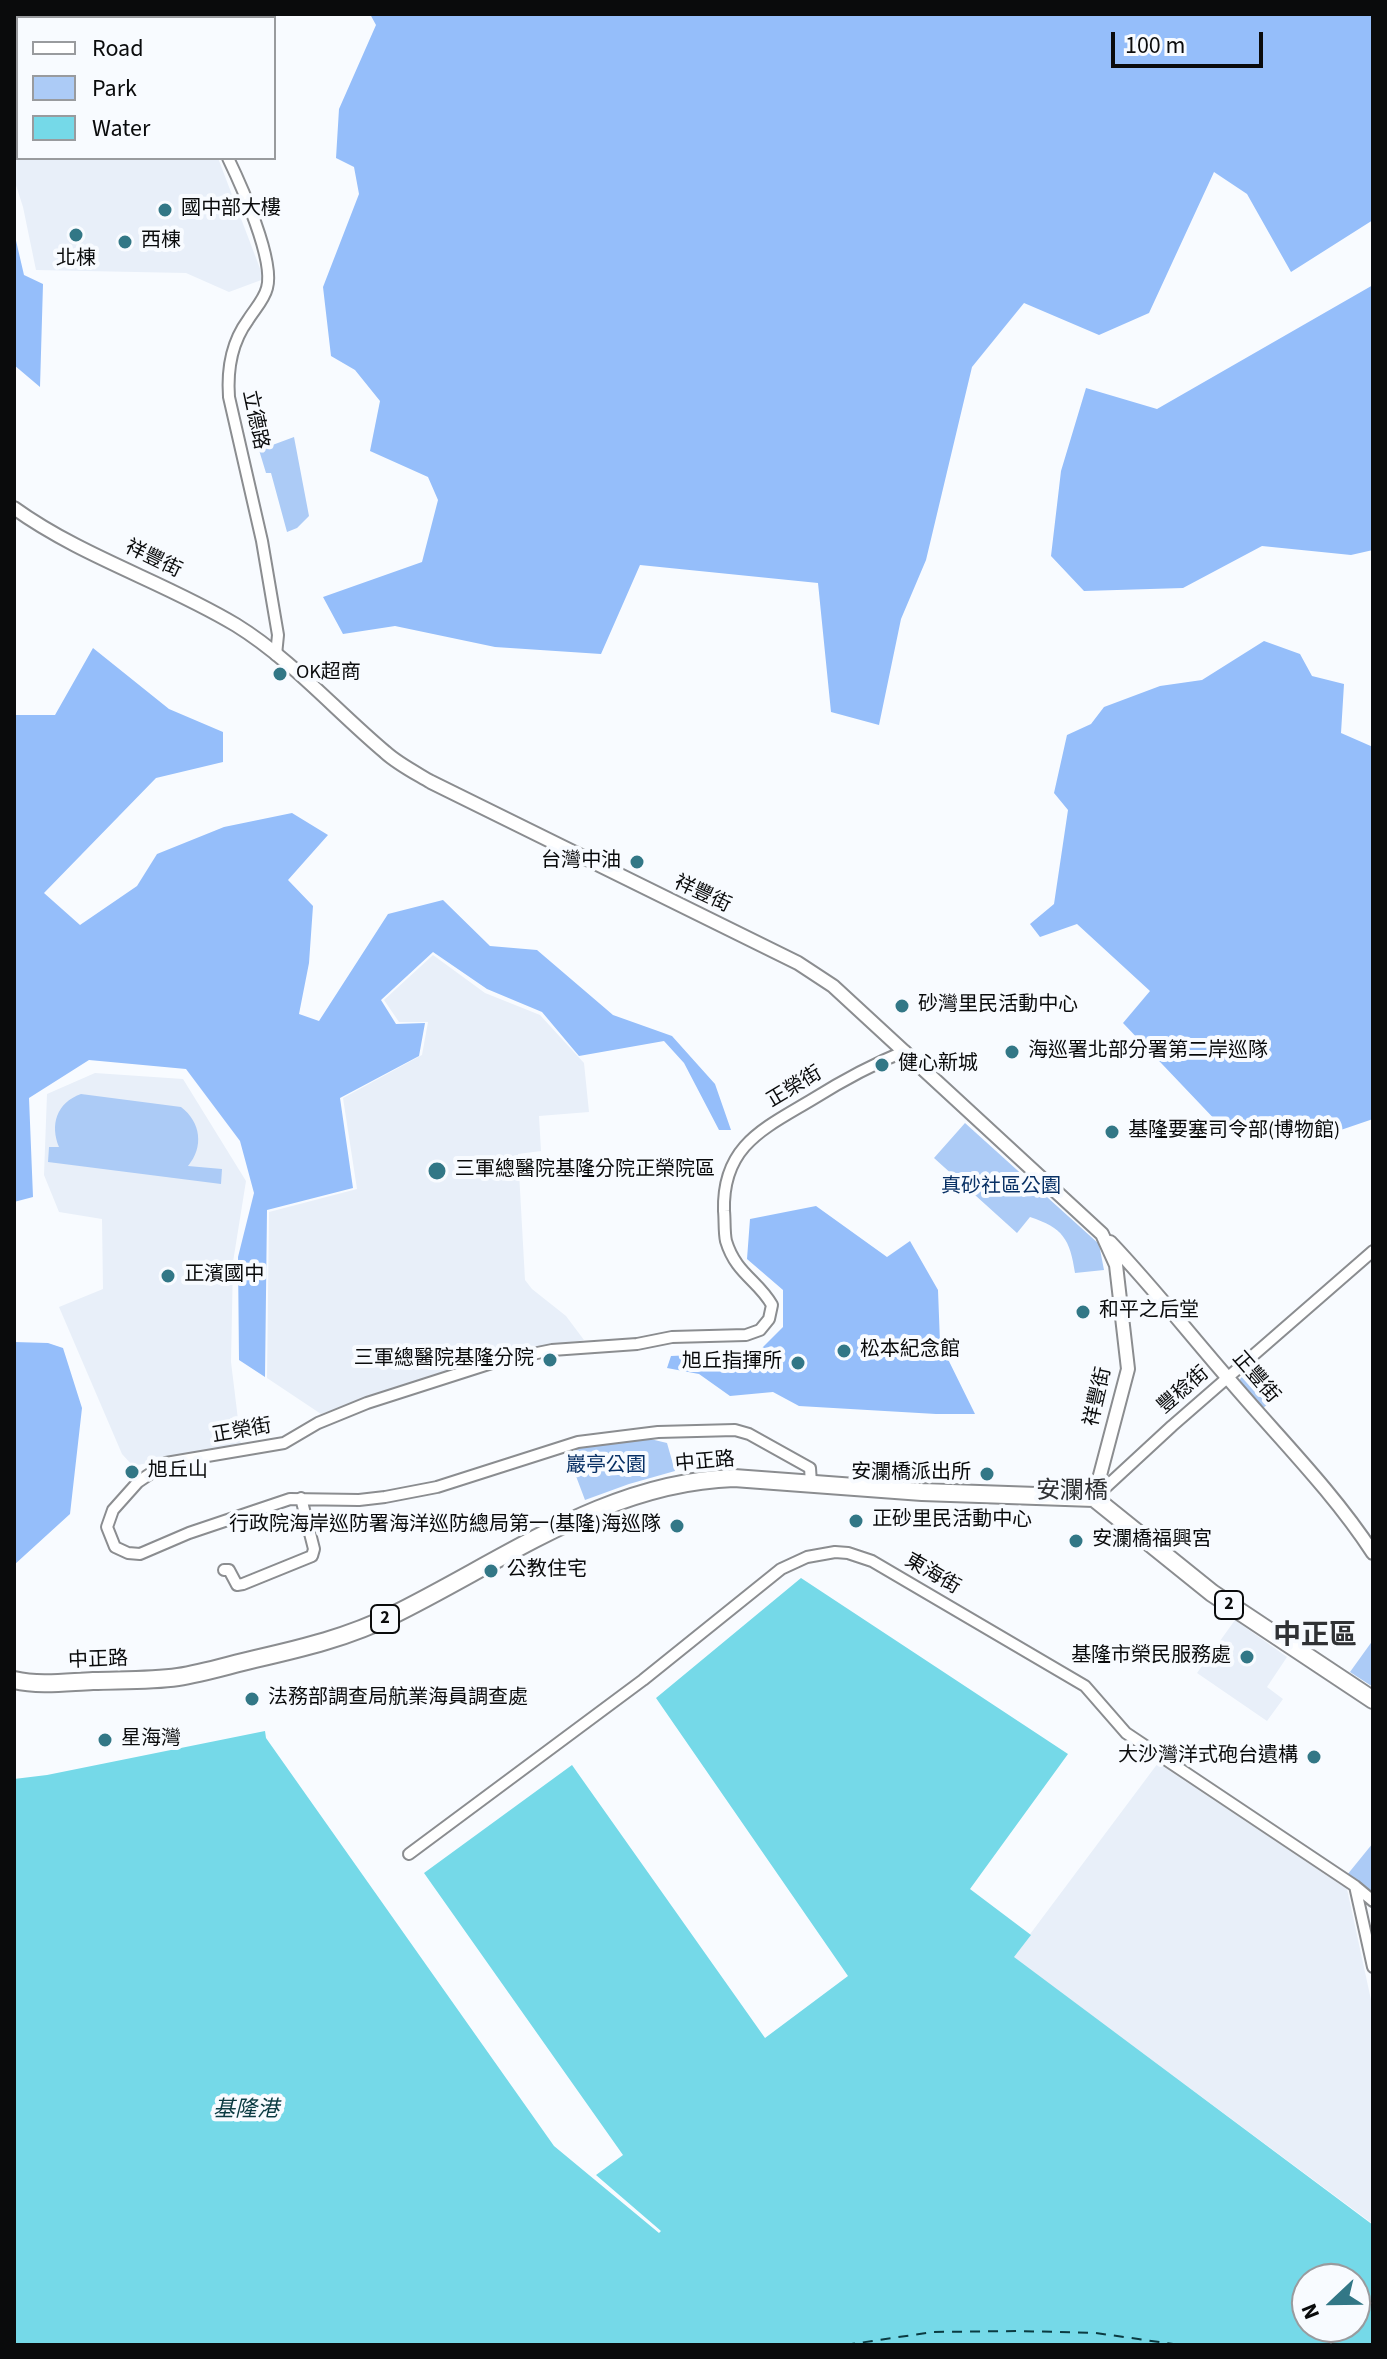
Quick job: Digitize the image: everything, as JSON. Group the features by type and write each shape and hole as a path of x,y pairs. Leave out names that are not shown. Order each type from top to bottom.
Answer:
{"main road":[{"name":"中正路","path":"14,1680 50,1683 179,1677 322,1644 361,1631 404,1610 540,1534 649,1491 703,1479 734,1478 922,1492 1094,1498"},
{"name":"2","path":"1094,1498 1212,1593 1373,1700"}],"street":[{"name":"立德路","path":"229,160 249,207 269,279 265,295 244,324 237,340 228,374 229,397 262,541 278,635 276,655"},
{"name":"祥豐街","path":"14,508 92,553 235,625 276,655 387,755 431,782 798,963 833,986 905,1051 1102,1234 1116,1265 1128,1369 1094,1498"},
{"name":"正榮街","path":"811,1483 810,1468 749,1434 735,1430 658,1432 578,1442 437,1487 385,1497 359,1500 290,1499 189,1533 140,1554 115,1547 107,1527 113,1510 138,1482 166,1463 284,1443 318,1423 367,1403 498,1361 552,1350 637,1344 672,1337 746,1335 760,1330 769,1319 772,1305 736,1265 726,1239 725,1183 732,1165 751,1138 766,1126 862,1069 905,1051"},
{"name":"正豐街","path":"1102,1234 1321,1483 1351,1519 1373,1553"},
{"name":"豐稔街","path":"1094,1498 1227,1377 1373,1251"},
{"path":"1118,1281 1128,1272 1140,1274"},
{"path":"224,1570 229,1570 237,1585 312,1556 314,1549 301,1498"},
{"name":"東海街","path":"409,1854 643,1680 766,1579 807,1557 848,1553 872,1561 1085,1686 1126,1733 1373,1901"},
{"path":"1355,1886 1373,1967"},
{"path":"1365,1928 1373,1914"}],"shaded area":[{"path":"14,14 236,14 16,16 16,160 219,160 264,279 229,292 186,273 36,270 14,179"},
{"path":"370,14 1373,14 1373,220 1291,272 1247,194 1214,172 1149,313 1099,335 1024,303 972,367 926,560 901,619 879,725 831,712 818,583 640,565 601,654 495,647 395,626 343,634 323,597 422,562 438,500 428,477 370,451 380,401 355,370 331,356 323,287 359,194 354,167 336,158 339,109 376,25"},
{"path":"14,232 24,275 43,284 40,387 14,365"},
{"path":"1373,285 1373,550 1351,555 1262,546 1183,588 1084,591 1051,556 1061,471 1086,388 1157,409"},
{"path":"1264,641 1300,654 1312,676 1344,684 1341,733 1373,747 1373,1119 1332,1133 1270,1116 1221,1126 1123,1023 1150,991 1077,924 1040,937 1030,924 1054,904 1068,810 1054,793 1067,735 1091,724 1104,707 1160,686 1202,680"},
{"path":"93,648 169,709 223,732 223,762 156,778 44,893 80,925 137,886 157,854 224,827 292,813 328,835 288,880 313,906 309,963 299,1014 319,1021 388,914 443,900 490,946 537,950 613,1015 672,1036 715,1084 731,1130 719,1130 684,1063 664,1041 579,1056 542,1012 487,989 433,952 381,1000 396,1024 425,1023 419,1056 340,1098 353,1188 267,1210 265,1377 239,1360 238,1257 254,1193 240,1141 186,1069 89,1060 29,1098 33,1197 14,1202 14,715 55,715"},
{"name":"三軍總醫院基隆分院正榮院區","path":"433,955 485,993 540,1015 584,1063 589,1112 539,1116 541,1151 518,1154 525,1280 566,1316 584,1340 494,1355 321,1414 267,1378 269,1212 357,1189 343,1098 422,1055 428,1022 399,1022 384,1000"},
{"name":"正濱國中","path":"95,1073 183,1079 246,1181 233,1262 231,1362 241,1444 133,1466 122,1454 59,1307 103,1289 102,1219 59,1212 44,1175 47,1094"},
{"path":"816,1206 887,1257 910,1241 938,1290 940,1343 975,1414 799,1406 773,1392 730,1396 699,1374 667,1368 671,1356 758,1352 783,1327 783,1290 747,1259 750,1219"},
{"path":"14,1342 48,1343 63,1348 82,1408 70,1514 14,1565"},
{"path":"1235,1620 1287,1657 1267,1687 1283,1699 1267,1721 1197,1673"},
{"path":"1158,1763 1347,1889 1373,2009 1373,2224 1013,1957"}],"green space":[{"path":"294,437 309,516 297,528 287,532 271,473 266,473 259,450"},
{"path":"81,1094 181,1107 193,1120 198,1135 196,1151 188,1166 222,1169 221,1184 48,1162 49,1147 59,1147 55,1131 57,1116 66,1103"},
{"name":"真砂社區公園","path":"965,1123 1099,1244 1104,1270 1075,1273 1067,1243 1057,1231 1030,1217 1017,1233 934,1158"},
{"path":"1245,1374 1269,1403 1262,1409 1238,1381"},
{"name":"巖亭公園","path":"642,1437 667,1443 675,1471 585,1500 568,1455 580,1446"},
{"path":"1373,1640 1373,1687 1350,1672"},
{"path":"1373,1843 1373,1897 1347,1875"}],"water":[{"name":"基隆港","path":"801,1578 1068,1754 970,1889 1031,1935 1014,1957 1373,2225 1373,2345 14,2345 14,1779 265,1731 266,1738 554,2146 659,2233 661,2231 596,2175 623,2155 424,1873 572,1765 765,2038 848,1976 656,1698"}],"ferry route":[{"path":"845,2345 933,2332 1019,2331 1096,2333 1180,2345"}],"place":[{"name":"國中部大樓","path":"165,210"},
{"name":"北棟","path":"76,235"},
{"name":"西棟","path":"125,242"},
{"name":"OK超商","path":"280,674"},
{"name":"台灣中油","path":"637,862"},
{"name":"砂灣里民活動中心","path":"902,1006"},
{"name":"海巡署北部分署第二岸巡隊","path":"1012,1052"},
{"name":"健心新城","path":"882,1065"},
{"name":"基隆要塞司令部(博物館)","path":"1112,1132"},
{"name":"三軍總醫院基隆分院正榮院區","path":"437,1171"},
{"name":"正濱國中","path":"168,1276"},
{"name":"和平之后堂","path":"1083,1312"},
{"name":"松本紀念館","path":"844,1351"},
{"name":"三軍總醫院基隆分院","path":"550,1360"},
{"name":"旭丘指揮所","path":"798,1363"},
{"name":"旭丘山","path":"132,1472"},
{"name":"安瀾橋派出所","path":"987,1474"},
{"name":"正砂里民活動中心","path":"856,1521"},
{"name":"行政院海岸巡防署海洋巡防總局第一(基隆)海巡隊","path":"677,1526"},
{"name":"安瀾橋福興宮","path":"1076,1541"},
{"name":"公教住宅","path":"491,1571"},
{"name":"基隆市榮民服務處","path":"1247,1657"},
{"name":"法務部調查局航業海員調查處","path":"252,1699"},
{"name":"星海灣","path":"105,1740"},
{"name":"大沙灣洋式砲台遺構","path":"1314,1757"}],"district":[{"name":"安瀾橋","path":"1072,1493"},
{"name":"中正區","path":"1315,1638"}]}
